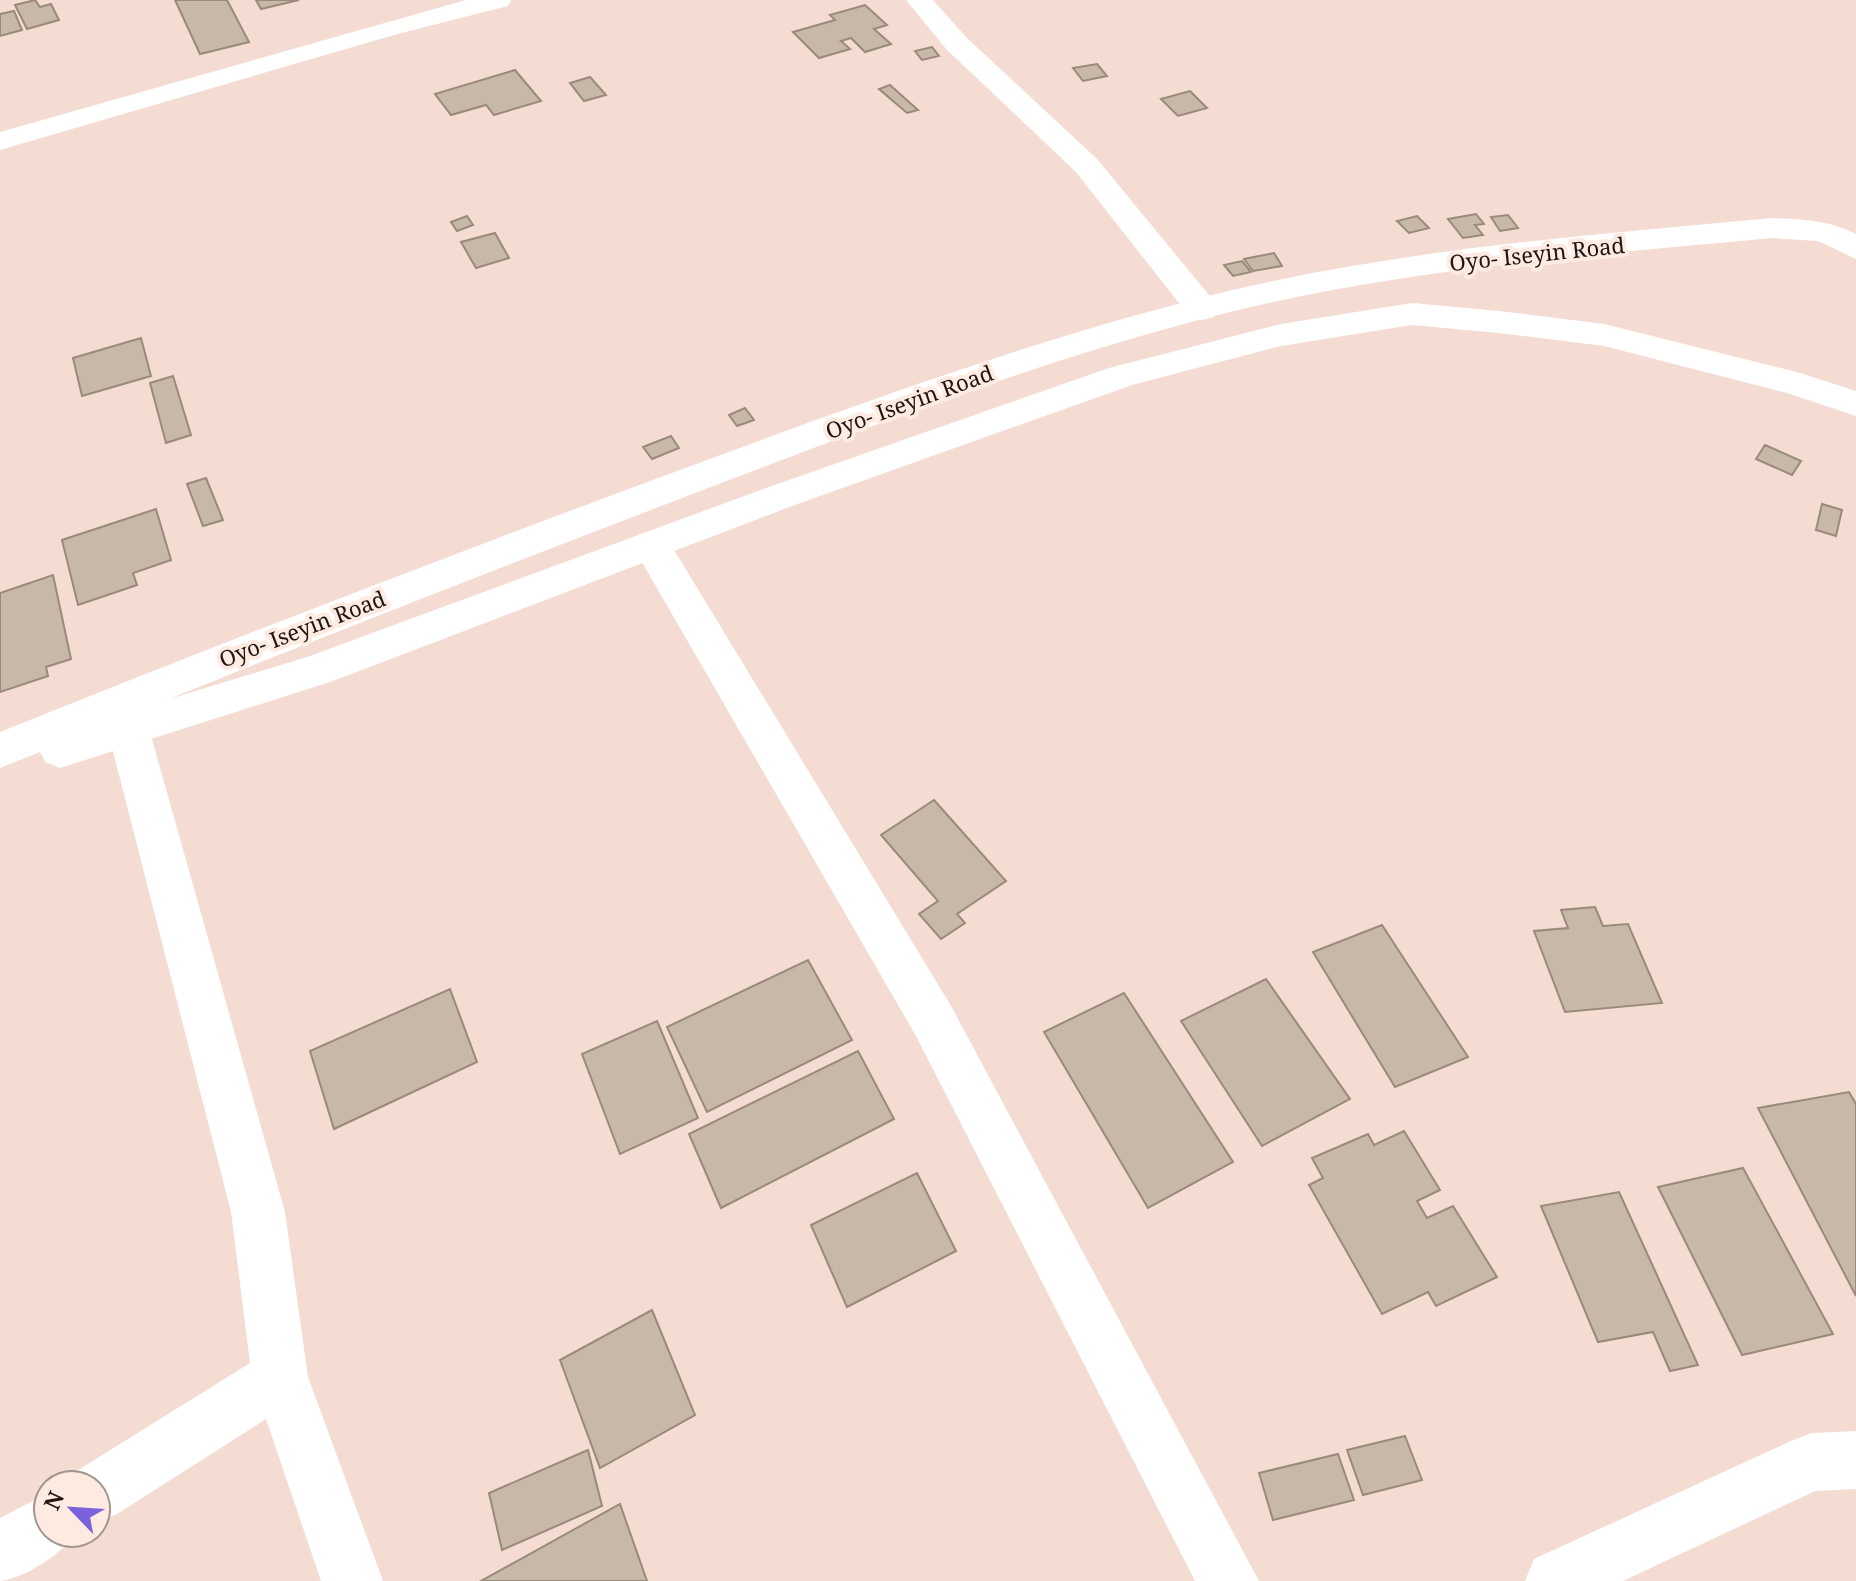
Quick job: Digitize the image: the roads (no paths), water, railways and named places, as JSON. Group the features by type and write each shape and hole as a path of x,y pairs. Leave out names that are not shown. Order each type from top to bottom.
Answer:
{"main road":[{"path":"0,141 384,29 498,0"},
{"path":"919,0 976,62 1086,165 1132,220 1168,272 1202,309"},
{"name":"Oyo- Iseyin Road","path":"0,750 293,630 761,454 1033,357 1202,309 1321,282 1457,261 1772,228 1816,229 1844,238 1856,249"},
{"name":"Oyo- Iseyin Road","path":"0,767 129,732 318,670 651,545 1121,376 1281,335 1412,314 1604,335 1797,384 1856,404"},
{"path":"651,545 933,1020 1228,1581"},
{"path":"129,732 258,1212 280,1377 352,1581"},
{"path":"112,1483 280,1377"},
{"path":"1556,1581 1812,1462 1856,1460"},
{"path":"0,1553 32,1533"}]}
